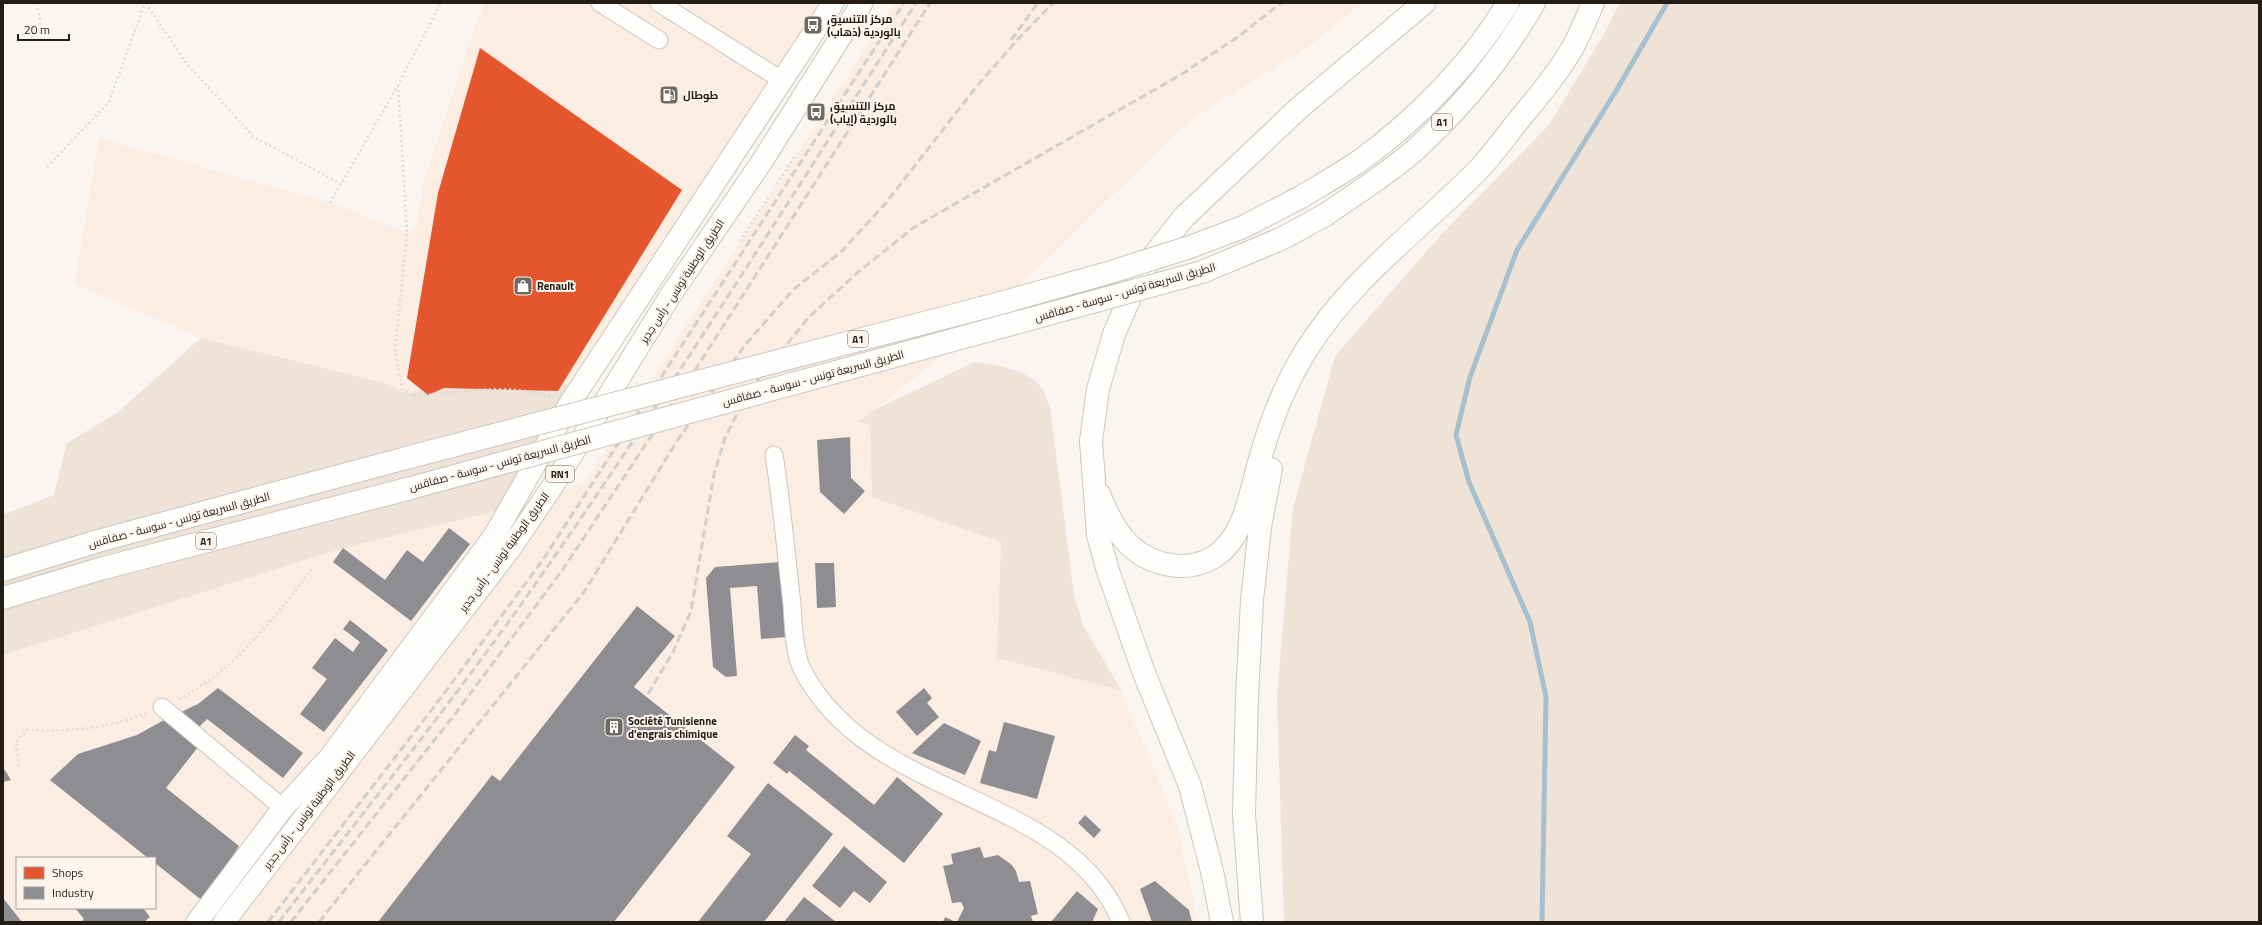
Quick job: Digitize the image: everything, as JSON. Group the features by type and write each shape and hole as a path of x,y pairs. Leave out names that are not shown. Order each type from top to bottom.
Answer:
{"highway":[{"path":"1222,922 1212,871 1190,786 1144,673 1108,571 1098,535 1094,507 1095,486 1091,442 1098,390 1114,334 1141,272 1183,218 1299,108 1424,3"},
{"name":"الطريق السريعة تونس - سوسة - صفاقس","path":"3,570 98,541 406,458 997,304 1111,272 1190,247 1243,227 1301,197 1360,160 1401,128 1467,60 1508,3"},
{"name":"الطريق السريعة تونس - سوسة - صفاقس","path":"3,598 100,569 411,488 1202,272 1283,238 1325,215 1415,149 1456,108 1484,76 1519,28 1534,3"},
{"path":"1095,486 1111,520 1124,539 1153,561 1171,567 1187,566 1213,557 1232,539 1242,519 1263,449 1288,386 1306,352 1328,316 1366,276 1481,167 1541,93 1574,46 1593,3"},
{"path":"1252,922 1244,814 1252,600 1266,491 1288,386"}],"main road":[{"name":"الطريق الوطنية تونس - رأس جدير","path":"197,922 283,808 328,758 494,536 570,403 833,3"},
{"name":"الطريق الوطنية تونس - رأس جدير","path":"224,922 510,549 552,487 670,296 761,163 862,3"}],"street":[{"path":"659,3 783,81"},
{"path":"611,6 659,40"},
{"path":"774,455 783,508 795,636 801,668 835,717 854,734 901,764 1026,825 1064,848 1097,880 1121,922"},
{"path":"162,707 283,808"}],"path":[{"path":"37,3 41,27"},
{"path":"47,167 110,102 145,3"},
{"path":"145,3 186,63 254,137 341,184"},
{"path":"330,203 398,85 441,3"},
{"path":"398,85 407,233 395,351 402,389 412,396 498,390 538,392 570,403"},
{"path":"777,184 796,154"},
{"path":"740,241 768,198"},
{"path":"19,766 16,742 27,730 66,732 122,722 162,707 191,693 232,662 272,620 313,568"}],"shaded area":[{"path":"485,3 657,3 681,17 689,3 825,3 574,387 523,367 429,386 407,394 385,383 201,338 75,284 99,138 330,203 407,233 416,227 423,184 472,34"},
{"path":"895,3 1362,3 1308,47 1218,102 1184,126 978,326 860,422 870,424 872,497 1001,542 998,658 1121,690 1177,825 1198,922 3,922 3,655 343,548 496,511 584,484"},
{"path":"1620,3 2259,3 2259,922 1284,922 1277,697 1293,508 1335,356 1440,236 1549,125 1601,39"},
{"path":"201,338 385,383 407,394 429,386 523,367 574,387 496,511 343,548 3,655 3,515 54,495 67,443 117,413"},
{"path":"975,362 1002,366 1019,372 1035,381 1045,394 1050,407 1074,595 1083,625 1121,690 997,658 1001,542 872,497 870,425 859,422 874,410"}],"building: Shops":[{"name":"Renault","path":"480,48 682,190 558,391 444,388 428,395 407,378 438,193"}],"building: Industry":[{"path":"850,437 851,478 865,491 844,514 820,492 817,440"},
{"path":"449,528 470,544 411,621 333,562 343,548 385,580 407,550 423,562"},
{"path":"780,562 786,637 761,639 757,586 730,588 737,676 726,677 713,667 706,578 715,567"},
{"path":"815,563 834,563 836,607 817,608"},
{"name":"Société Tunisienne d'engrais chimique","path":"637,606 675,636 634,687 735,767 614,922 378,922 492,775 500,781"},
{"path":"350,620 388,650 324,732 300,714 327,679 312,668 335,638 353,652 360,642 343,629"},
{"path":"218,688 303,753 283,778 207,719 198,728 179,713 198,704"},
{"path":"924,688 932,698 927,703 939,717 917,736 896,712"},
{"path":"164,720 198,747 166,788 239,846 204,902 156,864 156,857 147,857 50,780 78,754 137,735"},
{"path":"1004,722 1055,736 1037,799 980,783 989,750 996,752"},
{"path":"944,723 981,741 965,775 912,753"},
{"path":"795,735 809,746 806,750 874,805 897,777 943,814 904,863 789,771 787,774 773,763"},
{"path":"5,770 11,780 3,782 3,771"},
{"path":"768,783 833,834 764,922 698,922 751,854 727,836"},
{"path":"1085,815 1101,830 1094,838 1078,823"},
{"path":"844,846 887,882 870,903 854,891 840,908 812,886"},
{"path":"980,847 984,858 998,855 1012,865 1016,871 1019,882 1030,881 1038,914 1031,916 1033,922 957,922 964,908 961,902 952,903 943,866 953,864 951,854"},
{"path":"1155,881 1189,910 1192,922 1152,922 1140,889"},
{"path":"1077,891 1098,909 1093,920 1094,922 1051,922"},
{"path":"804,897 836,922 784,922"},
{"path":"3,898 22,922 3,922"},
{"path":"76,909 144,909 150,917 144,922 81,922 84,919"},
{"path":"945,917 956,922 943,922"}],"waterway":[{"path":"1542,922 1546,697 1530,622 1469,482 1456,435 1470,377 1517,250 1616,91 1667,3"}],"railway":[{"path":"268,922 440,699 542,561 904,3"},
{"path":"279,922 485,655 550,563 690,355 916,3"},
{"path":"291,922 455,714 561,572 697,367 930,3"},
{"path":"1011,40 1038,3"},
{"path":"319,922 584,592 677,441 745,345 794,289 841,252 885,204 977,86 1019,38 1053,3"},
{"path":"648,694 673,652 691,611 714,474 725,438 748,392 809,317 857,273 913,228 1182,74 1239,36 1281,3"}],"place":[{"name":"مركز التنسيق بالوردية (ذهاب)","path":"813,25"},
{"name":"طوطال","path":"669,95"},
{"name":"مركز التنسيق بالوردية (إياب)","path":"816,112"},
{"name":"Renault","path":"523,286"},
{"name":"Société Tunisienne d'engrais chimique","path":"614,727"}]}
